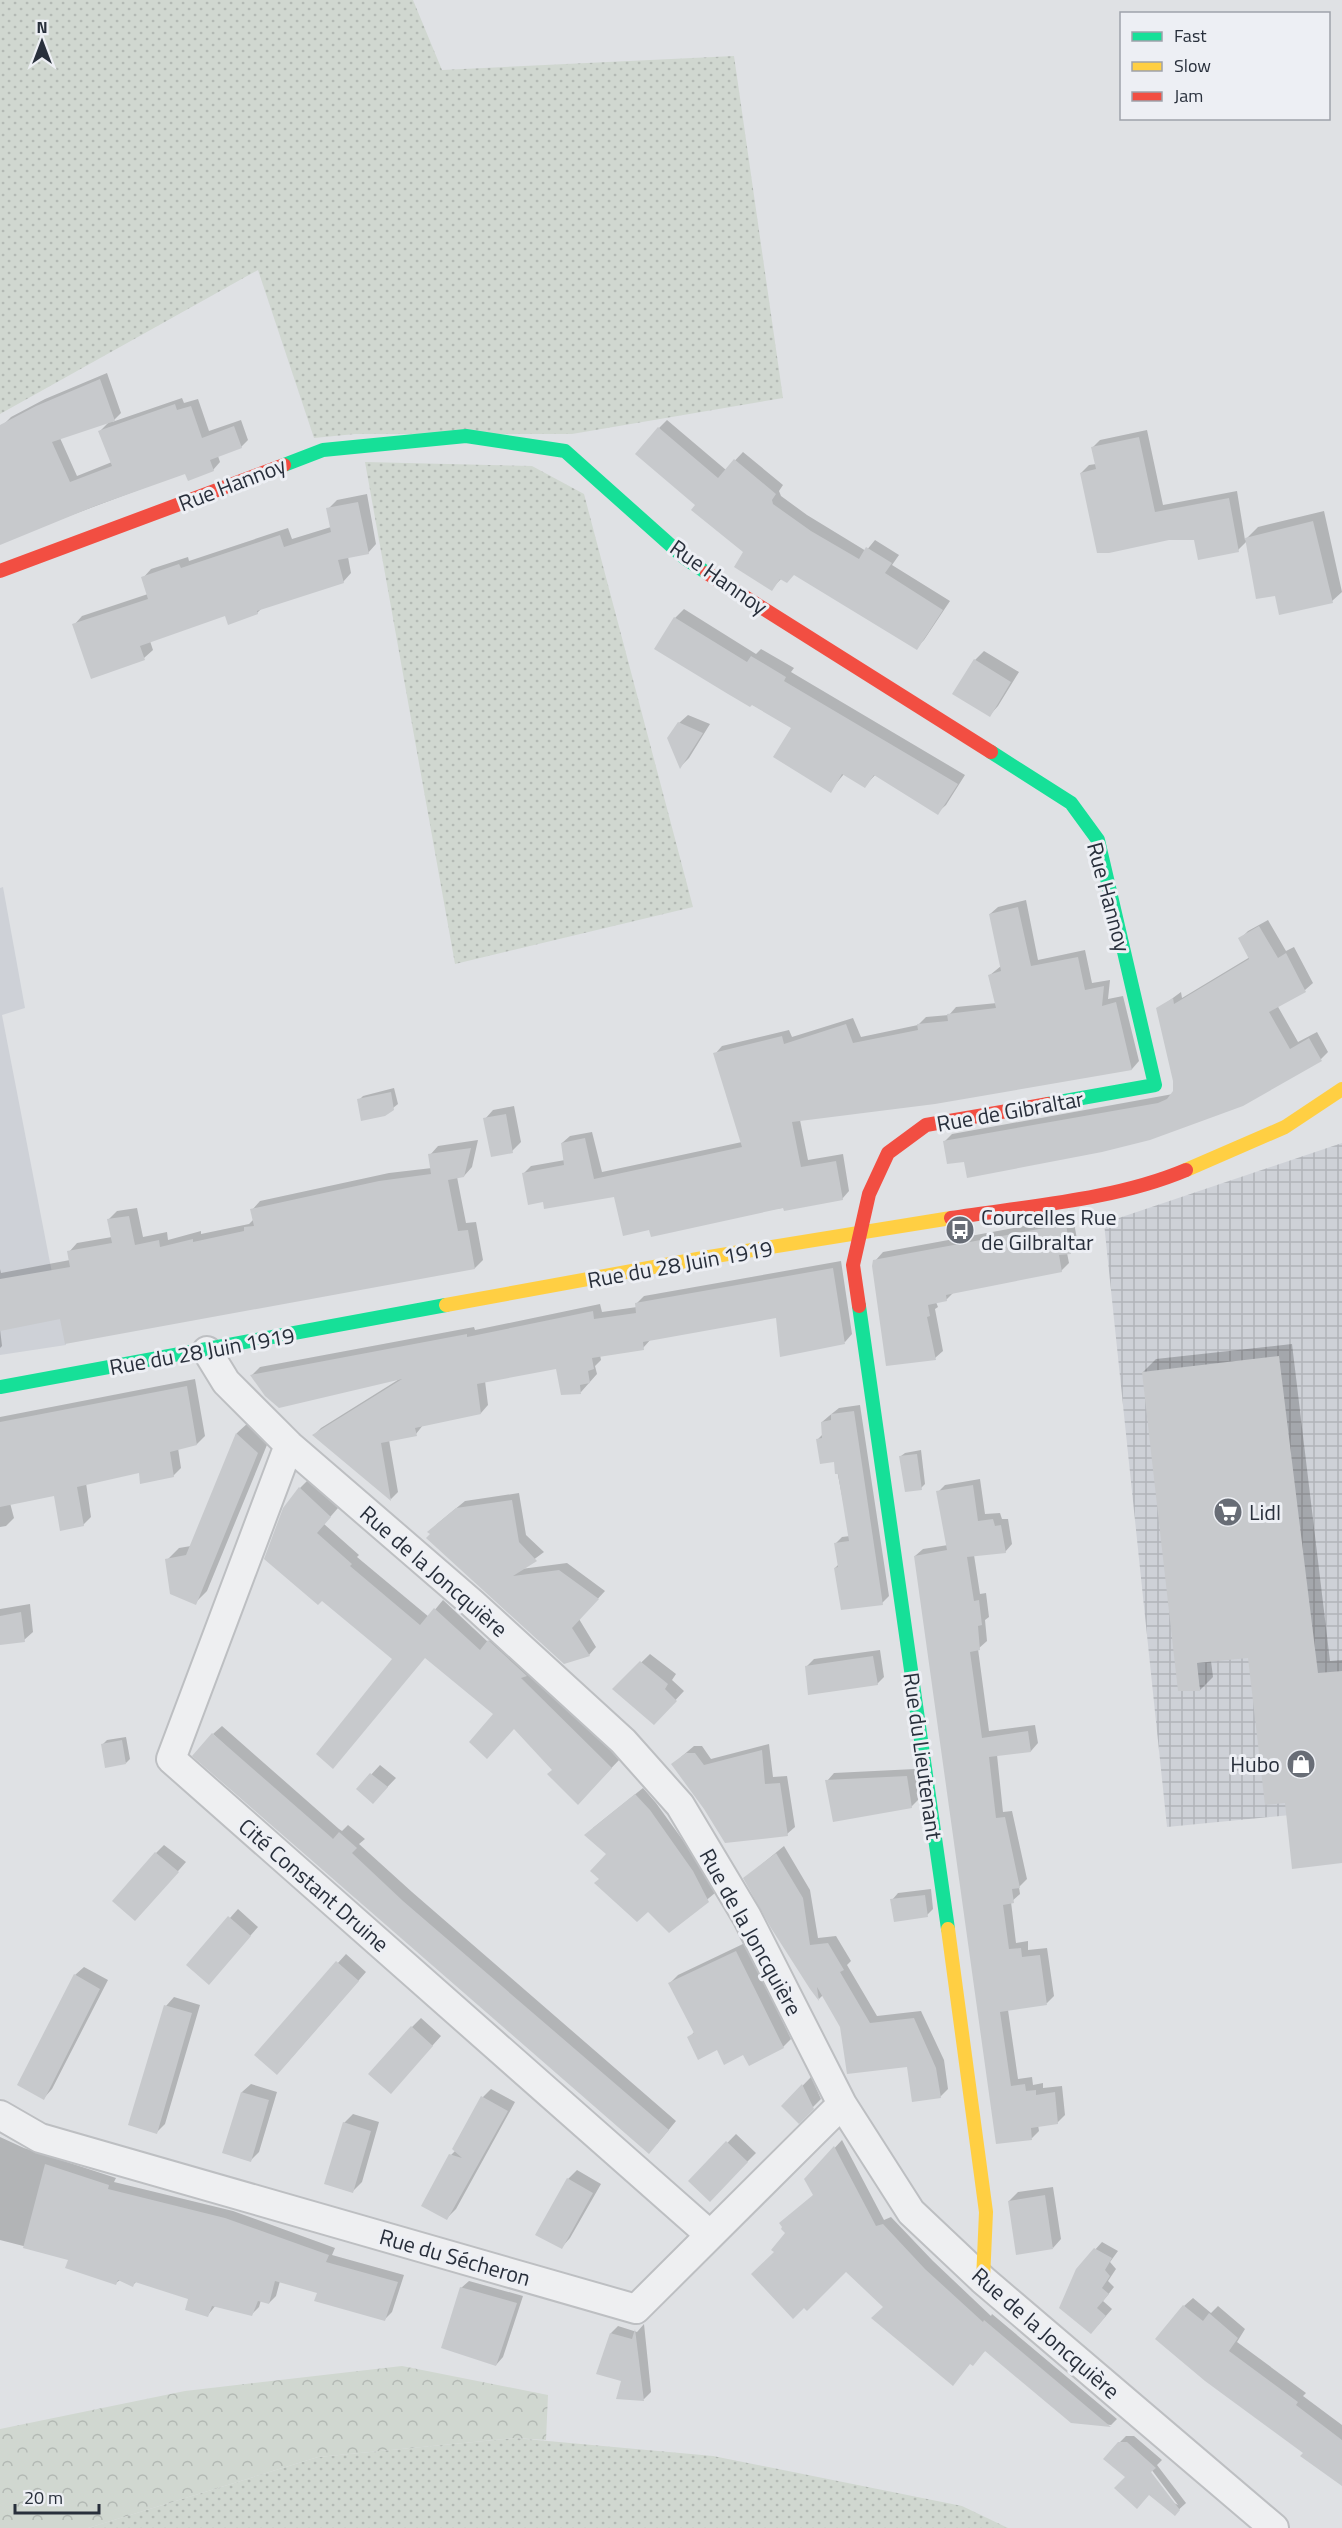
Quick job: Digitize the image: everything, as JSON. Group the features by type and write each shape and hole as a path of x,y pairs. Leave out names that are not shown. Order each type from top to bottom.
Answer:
{"street":[{"name":"Rue Hannoy","path":"0,571 323,450 466,436 565,451 686,559 1071,803 1098,840 1155,1085"},
{"name":"Rue de Gibraltar","path":"859,1234 869,1194 888,1153 927,1125 1155,1085"},
{"name":"Rue du 28 Juin 1919","path":"0,1387 207,1351 703,1258 1104,1194 1169,1178 1285,1127 1342,1089"},
{"name":"Rue du Lieutenant","path":"859,1234 853,1265 956,1982 986,2212 983,2280"},
{"name":"Rue de la Joncquière","path":"207,1351 226,1382 289,1445 472,1603 605,1725 680,1805 747,1917 842,2104 911,2212 983,2280 1274,2528"},
{"name":"Cité Constant Druine","path":"289,1445 171,1759 710,2234"},
{"name":"Rue du Sécheron","path":"0,2115 40,2138 636,2309 842,2104"}],"shaded area":[{"path":"3,887 25,1008 2,1015 66,1345 0,1355 0,888"},
{"path":"1342,1143 1342,1810 1167,1827 1104,1223"}],"green space":[{"path":"0,0 413,0 442,70 734,56 783,398 572,434 355,434 314,438 258,270 0,414"},
{"path":"365,462 532,466 584,494 693,907 455,964"},
{"path":"402,2366 548,2395 546,2440 515,2438 318,2457 88,2528 0,2528 0,2429 185,2391"},
{"path":"515,2438 713,2456 962,2506 1008,2528 88,2528 318,2457"}],"building":[{"path":"100,379 115,421 52,442 70,482 112,466 98,431 175,404 177,410 191,406 202,438 234,426 242,448 210,460 214,471 188,481 185,474 95,506 0,545 0,425 36,406"},
{"path":"658,427 718,478 734,459 776,494 772,500 773,504 811,531 859,559 866,547 892,563 885,573 943,610 917,650 794,575 787,583 780,579 772,591 734,567 743,552 691,510 695,505 635,454"},
{"path":"1139,437 1155,512 1229,498 1239,552 1198,560 1194,540 1169,540 1109,553 1097,553 1080,473 1096,469 1091,447"},
{"path":"358,502 369,554 338,560 344,583 257,611 258,614 228,625 225,616 140,646 145,660 91,679 72,624 148,599 141,577 179,564 181,568 280,535 284,547 331,532 326,508"},
{"path":"1313,521 1333,603 1279,615 1275,596 1256,599 1245,538"},
{"path":"674,617 747,662 751,656 786,677 784,681 958,784 938,815 874,775 865,788 842,774 831,793 773,757 791,728 752,705 750,707 654,649"},
{"path":"974,659 1011,682 990,717 952,694"},
{"path":"678,722 703,733 680,769 667,738"},
{"path":"1018,907 1031,966 1078,957 1085,990 1104,986 1102,1006 1116,1002 1132,1070 935,1104 792,1122 801,1167 836,1161 843,1200 784,1211 783,1208 651,1237 649,1230 623,1236 614,1197 544,1209 543,1202 528,1205 522,1173 564,1165 561,1143 585,1138 594,1179 742,1147 713,1053 782,1036 784,1044 846,1024 853,1043 918,1030 917,1024 948,1021 947,1014 996,1008 988,975 1001,971 989,914"},
{"path":"1259,926 1278,958 1286,953 1306,992 1269,1012 1290,1049 1309,1038 1322,1061 1243,1106 1150,1140 1102,1152 967,1178 964,1162 947,1164 943,1141 1158,1103 1167,1099 1173,1091 1173,1081 1156,1008 1173,998 1174,1004 1249,959 1238,938"},
{"path":"391,1092 394,1110 385,1116 361,1121 357,1099"},
{"path":"506,1114 513,1153 491,1157 483,1118"},
{"path":"471,1148 464,1177 448,1180 458,1231 468,1230 475,1269 65,1344 60,1319 0,1331 0,1279 70,1267 67,1251 112,1243 107,1219 129,1216 135,1245 159,1240 160,1247 193,1239 193,1242 244,1231 244,1227 254,1226 250,1209 379,1181 431,1174 428,1154"},
{"path":"1066,1224 1071,1254 1059,1255 1062,1272 946,1295 947,1301 928,1305 930,1316 927,1317 936,1360 886,1366 873,1260"},
{"path":"833,1268 845,1344 780,1357 776,1318 643,1342 644,1350 592,1358 594,1369 588,1371 590,1383 580,1385 581,1394 561,1395 556,1369 477,1384 481,1414 415,1428 417,1436 381,1443 391,1501 312,1435 402,1379 279,1408 265,1396 250,1375 467,1334 467,1337 593,1311 594,1319 636,1313 635,1303"},
{"name":"Lidl","path":"1279,1356 1318,1673 1342,1671 1342,1863 1292,1869 1285,1803 1265,1805 1248,1658 1197,1663 1200,1691 1178,1691 1142,1372"},
{"path":"187,1386 197,1445 170,1452 174,1477 140,1484 139,1473 77,1487 84,1526 60,1531 54,1496 0,1507 0,1422"},
{"path":"854,1411 883,1605 841,1610 834,1568 838,1567 834,1543 849,1541 838,1474 835,1474 834,1462 820,1464 816,1439 822,1438 821,1422 831,1420 831,1414"},
{"path":"236,1433 258,1453 196,1605 170,1594 165,1559 186,1555"},
{"path":"917,1454 922,1490 905,1492 899,1456"},
{"path":"973,1485 978,1521 993,1519 995,1526 1001,1525 1006,1553 967,1557 974,1601 979,1600 982,1625 978,1626 980,1650 970,1652 982,1738 1028,1731 1031,1752 989,1757 996,1818 1005,1817 1020,1888 1012,1889 1014,1903 1003,1905 1009,1949 1021,1948 1022,1957 1040,1955 1047,2005 1000,2012 1011,2086 1025,2084 1026,2091 1036,2090 1036,2095 1055,2092 1058,2124 1031,2128 1032,2140 996,2144 914,1556 947,1550 936,1491"},
{"path":"299,1487 331,1517 317,1533 352,1564 350,1566 420,1625 434,1608 480,1650 488,1640 527,1676 521,1678 612,1768 578,1805 547,1774 552,1770 514,1729 487,1759 469,1742 493,1714 425,1658 333,1769 316,1754 392,1659 322,1601 318,1605 264,1559 283,1508"},
{"path":"512,1500 519,1542 537,1561 513,1576 559,1570 599,1599 572,1628 590,1656 564,1664 426,1538 430,1534 427,1532 456,1508"},
{"path":"21,1612 25,1642 0,1645 0,1616"},
{"path":"873,1656 878,1685 808,1695 805,1666"},
{"path":"640,1661 668,1684 665,1689 677,1701 654,1725 612,1689"},
{"path":"212,1733 333,1839 339,1832 357,1848 352,1853 403,1901 669,2130 649,2154 192,1756"},
{"path":"122,1740 126,1764 105,1768 101,1744"},
{"path":"762,1750 765,1784 780,1783 788,1836 725,1843 704,1809 671,1764 686,1753 695,1753 704,1765"},
{"path":"370,1773 388,1787 373,1804 356,1789"},
{"path":"907,1776 912,1808 833,1822 825,1780"},
{"path":"635,1794 650,1810 693,1871 709,1902 669,1933 648,1912 637,1922 594,1883 599,1879 590,1871 606,1854 584,1835"},
{"path":"155,1852 179,1872 135,1921 112,1901"},
{"path":"776,1853 803,1898 810,1945 828,1943 844,1970 840,1972 870,2023 914,2018 936,2068 941,2098 912,2102 907,2067 847,2074 840,2027 817,1987 819,2001 810,1989 771,1928 743,1878"},
{"path":"925,1895 928,1917 894,1922 890,1899"},
{"path":"228,1916 251,1936 209,1985 186,1965"},
{"path":"736,1951 784,2048 749,2066 743,2055 724,2065 717,2050 698,2060 687,2037 694,2033 668,1983"},
{"path":"336,1961 359,1981 277,2075 254,2055"},
{"path":"74,1974 100,1989 44,2100 17,2085"},
{"path":"164,2005 192,2013 157,2134 128,2125"},
{"path":"411,2026 433,2046 391,2094 368,2074"},
{"path":"802,2084 814,2109 799,2124 781,2106"},
{"path":"241,2092 269,2100 251,2162 222,2153"},
{"path":"481,2096 508,2111 447,2220 421,2206 449,2154 462,2158 452,2149"},
{"path":"343,2122 371,2131 353,2193 324,2184"},
{"path":"726,2141 748,2162 710,2202 688,2181"},
{"path":"834,2146 876,2226 883,2224 925,2269 983,2322 984,2320 1111,2427 1071,2423 985,2351 973,2366 970,2364 953,2386 871,2318 883,2307 846,2272 807,2311 804,2308 793,2319 751,2274 774,2252 771,2250 785,2233 779,2223 813,2195 804,2179"},
{"path":"45,2164 109,2185 108,2189 225,2218 329,2255 326,2262 398,2282 385,2321 314,2301 317,2293 275,2281 269,2304 258,2301 252,2316 212,2306 208,2317 185,2310 188,2299 135,2282 133,2287 118,2280 116,2285 65,2268 68,2260 23,2248"},
{"path":"567,2178 593,2193 562,2249 535,2235"},
{"path":"1045,2195 1053,2249 1016,2255 1008,2201"},
{"path":"1094,2248 1112,2258 1105,2270 1110,2276 1102,2288 1109,2294 1097,2308 1106,2316 1091,2334 1059,2308 1076,2269"},
{"path":"460,2287 517,2303 496,2366 441,2348"},
{"path":"1183,2305 1203,2321 1209,2313 1238,2338 1229,2351 1298,2402 1296,2405 1342,2440 1342,2486 1300,2456 1303,2453 1205,2381 1155,2339"},
{"path":"635,2329 644,2401 616,2399 621,2381 596,2374 610,2333 632,2339"},
{"path":"1118,2442 1127,2442 1156,2468 1151,2472 1180,2510 1175,2516 1149,2495 1137,2509 1114,2488 1125,2477 1103,2459"}],"traffic: fast":[{"path":"284,465 323,450 466,436 565,451 686,559 707,573"},
{"path":"991,752 1071,803 1098,840 1155,1085 1048,1104"},
{"path":"0,1387 446,1305"},
{"path":"859,1306 948,1929"}],"traffic: slow":[{"path":"1186,1170 1285,1127 1342,1089"},
{"path":"446,1305 703,1258 951,1218"},
{"path":"948,1929 986,2212 983,2280"}],"traffic: jam":[{"path":"0,571 284,465"},
{"path":"707,573 991,752"},
{"path":"859,1306 853,1265 869,1194 888,1153 926,1125 1048,1104"},
{"path":"951,1218 1101,1195 1159,1180 1186,1170"}],"place":[{"name":"Courcelles Rue de Gilbraltar","path":"960,1230"},
{"name":"Lidl","path":"1228,1512"},
{"name":"Hubo","path":"1301,1764"}]}
